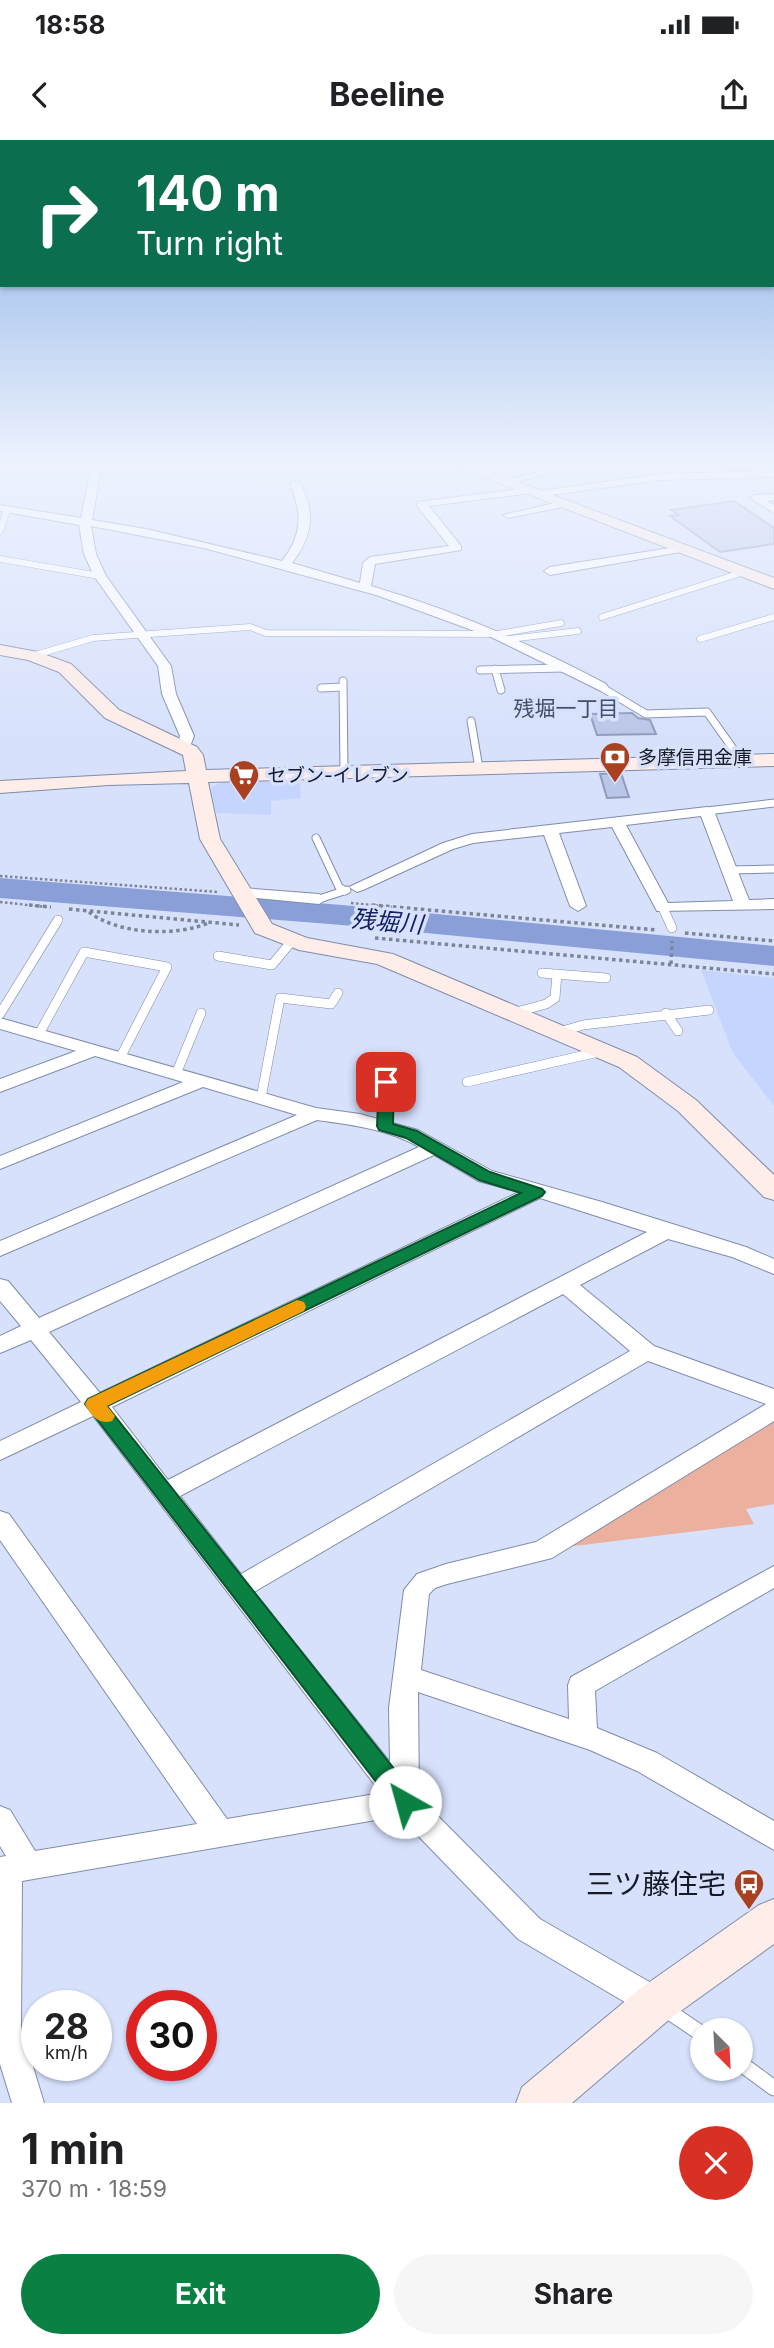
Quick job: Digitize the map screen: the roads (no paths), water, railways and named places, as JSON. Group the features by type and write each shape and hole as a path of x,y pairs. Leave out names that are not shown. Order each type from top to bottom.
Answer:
{"main road":[{"path":"700,556 774,584"}],"street":[{"path":"92,556 100,576 164,666 169,694 187,736 184,746"},
{"path":"249,556 365,589 503,636 568,667 601,687"},
{"path":"285,564 292,556"},
{"path":"365,589 369,563 374,559 400,556"},
{"path":"550,571 642,556"},
{"path":"0,650 32,656 70,672 112,715 127,724 184,746 193,755 210,839 248,925 291,942 351,950 385,959 603,1051 645,1073 677,1096 774,1191"},
{"path":"0,786 197,776 774,760"},
{"path":"351,889 461,842 708,811 743,905"},
{"path":"616,821 663,908 774,904"},
{"path":"550,830 578,906"},
{"path":"236,893 319,899"},
{"path":"0,1023 315,1114 360,1120 411,1134 485,1176 739,1252 774,1267"},
{"path":"0,1086 94,1050"},
{"path":"0,1163 202,1081"},
{"path":"0,1249 315,1114"},
{"path":"0,1345 433,1148"},
{"path":"0,1451 536,1192"},
{"path":"164,1493 666,1231"},
{"path":"566,1284 646,1352 774,1398"},
{"path":"0,1286 405,1802 529,1929 656,2003"},
{"path":"237,1589 646,1352"},
{"path":"405,1802 403,1708 417,1590 426,1581 543,1551 774,1410"},
{"path":"0,1521 220,1833"},
{"path":"584,1736 580,1685 774,1576"},
{"path":"407,1677 584,1736 647,1762 774,1837"},
{"path":"11,1868 405,1802"},
{"path":"0,1818 11,1868 5,2026 28,2103"},
{"path":"538,2103 656,2003 774,1919"}],"lane":[{"path":"0,559 100,576"},
{"path":"602,617 744,572"},
{"path":"699,639 774,617"},
{"path":"503,636 561,623"},
{"path":"32,656 93,638 250,627 266,633 503,636 578,631"},
{"path":"480,670 568,667"},
{"path":"495,669 501,690"},
{"path":"321,688 343,684 344,772"},
{"path":"601,687 646,714 707,712 741,761"},
{"path":"471,721 479,768"},
{"path":"708,811 774,803"},
{"path":"316,838 314,840 339,887 351,889"},
{"path":"731,870 774,869"},
{"path":"319,899 351,889"},
{"path":"663,908 672,932"},
{"path":"0,1014 58,920"},
{"path":"218,956 272,965 291,942"},
{"path":"39,1034 84,952 167,967 120,1058"},
{"path":"542,973 606,978"},
{"path":"513,1013 528,1006 551,1003 555,999 557,974"},
{"path":"261,1098 279,998 331,1004 338,993"},
{"path":"559,1032 583,1025 666,1013 709,1010"},
{"path":"176,1074 201,1013"},
{"path":"666,1013 678,1031"},
{"path":"467,1082 603,1051"},
{"path":"385,1126 387,1060"},
{"path":"656,2003 690,2026"},
{"path":"753,2073 774,2088"}],"waterway":[{"name":"残堀川","path":"0,888 342,915 774,956"}],"place":[{"name":"多摩信用金庫","path":"615,784"},
{"name":"セブン-イレブン","path":"244,802"},
{"name":"三ツ藤住宅","path":"749,1911"}],"district":[{"name":"残堀一丁目","path":"566,709"}]}
